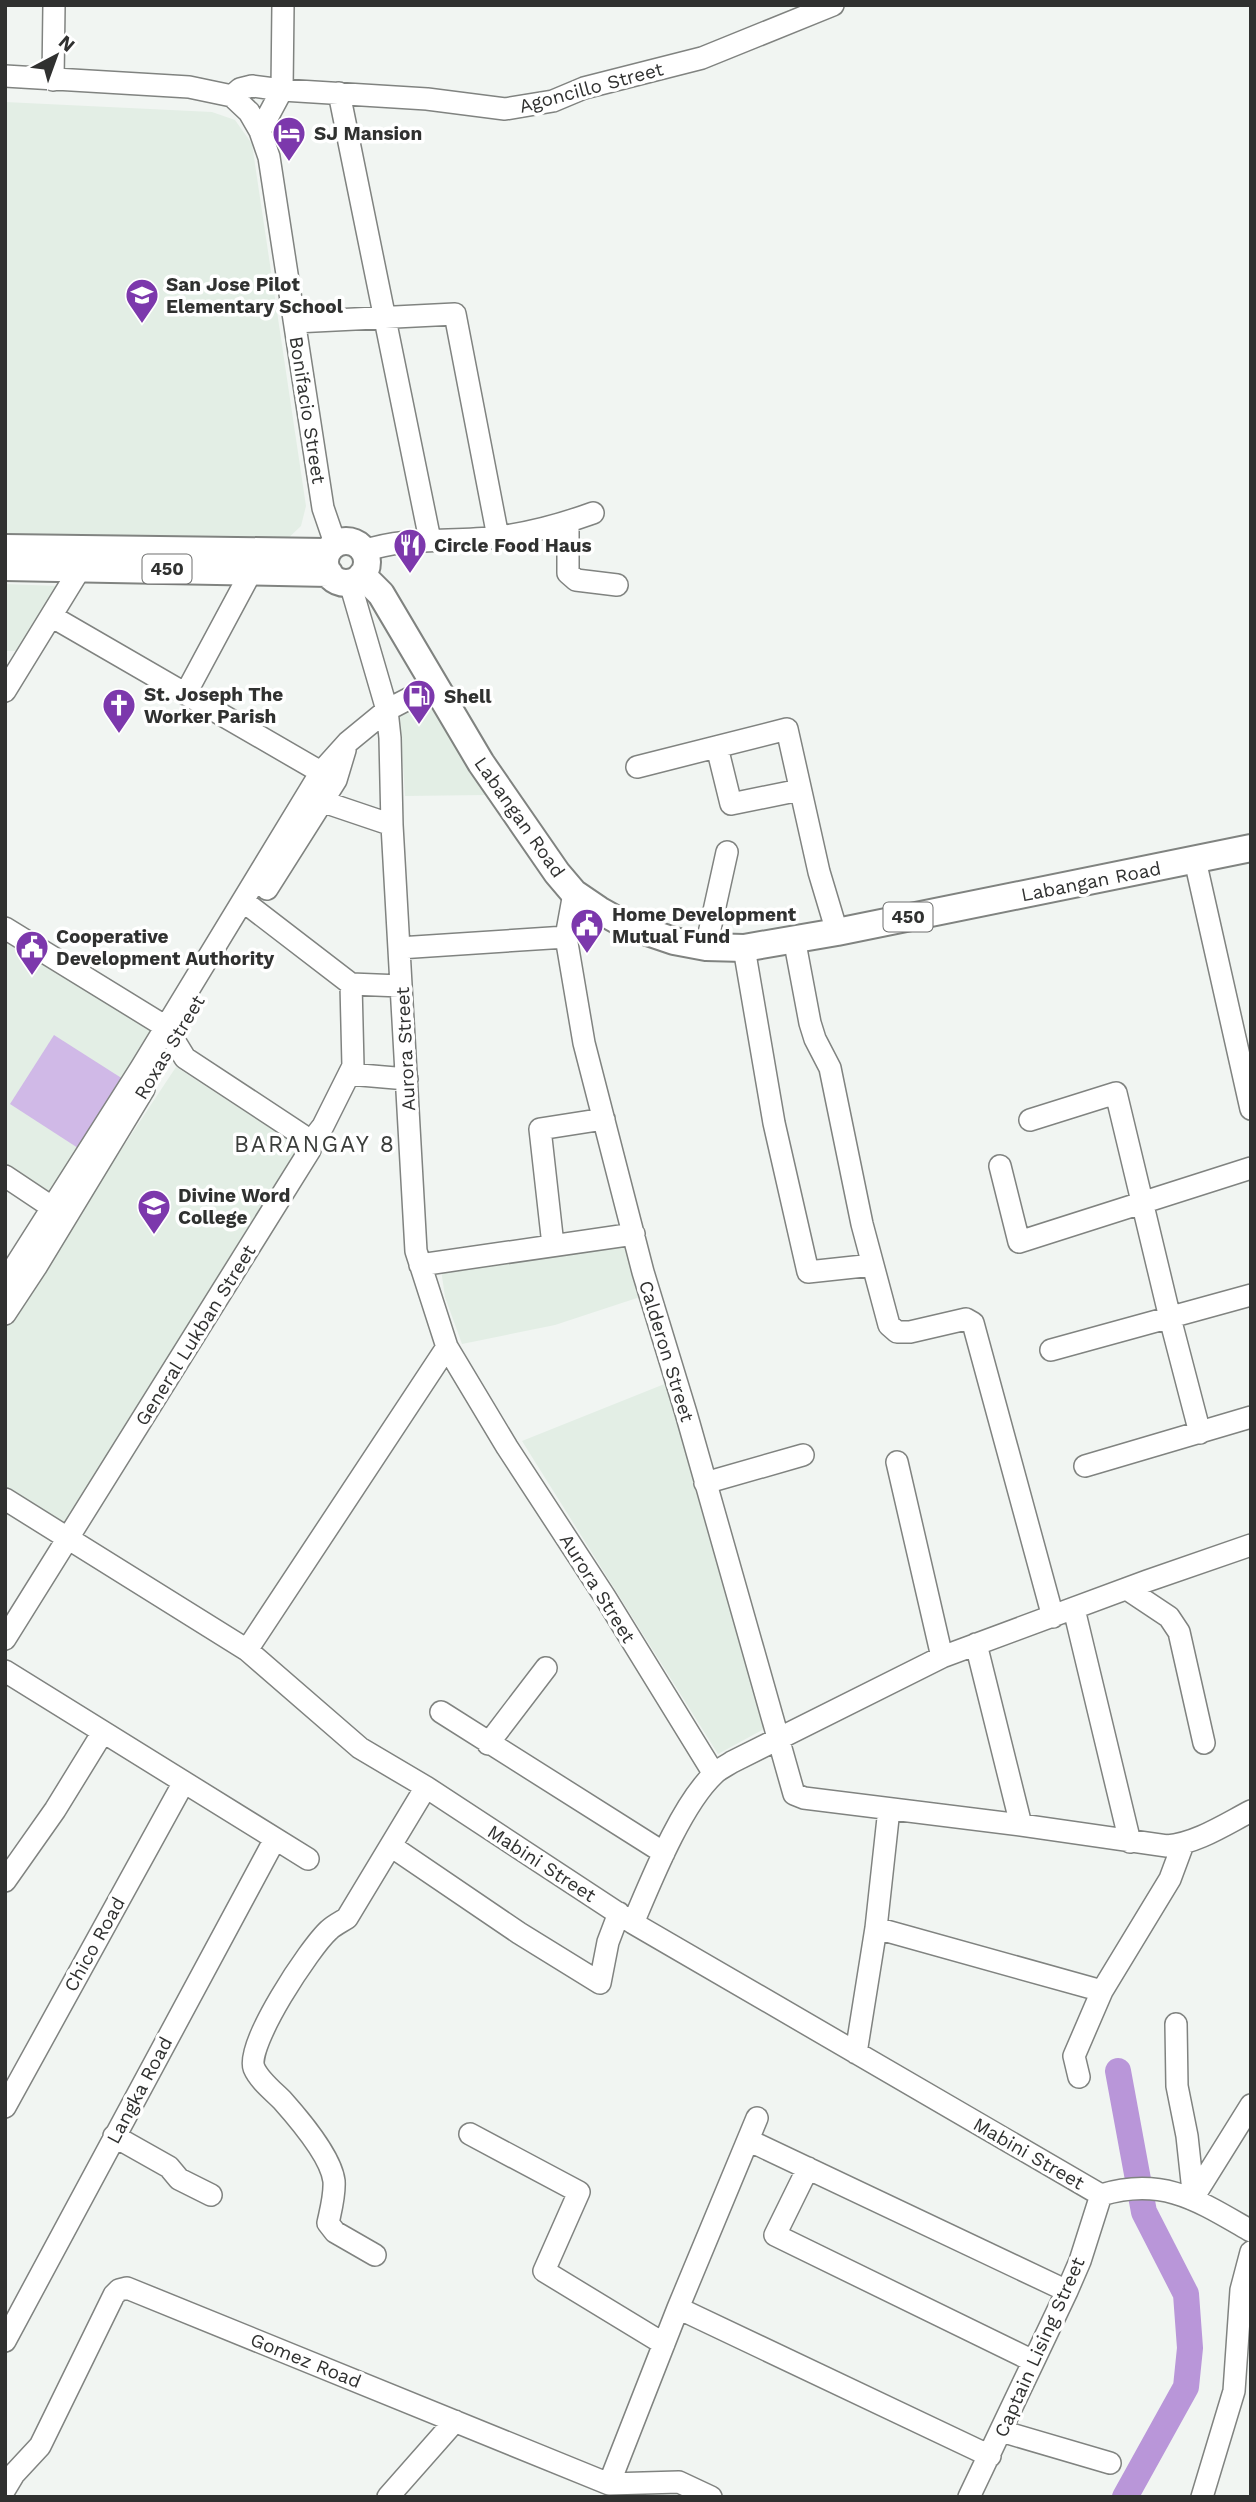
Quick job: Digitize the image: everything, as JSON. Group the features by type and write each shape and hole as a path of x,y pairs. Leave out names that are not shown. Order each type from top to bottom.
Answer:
{"main road":[{"name":"450","path":"5,548 86,558 252,570 344,563"},
{"name":"450","path":"5,567 86,558 344,563"},
{"name":"Labangan Road","path":"344,563 381,594 481,763 557,873 574,893 624,924 674,941 706,947 744,948 837,932 1251,848"}],"street":[{"path":"52,80 54,5"},
{"path":"260,131 282,90 283,5"},
{"name":"Agoncillo Street","path":"232,96 240,89 252,86 426,99 506,109 553,100 584,88 702,58 833,5"},
{"path":"5,76 189,87 232,96"},
{"path":"339,93 430,540"},
{"name":"Bonifacio Street","path":"232,96 249,112 260,131 269,157 323,508 344,563"},
{"path":"295,322 455,314 498,537"},
{"path":"344,563 380,546 430,540 498,537 568,522 593,513"},
{"path":"568,522 568,573 576,580 617,586"},
{"path":"5,691 86,558"},
{"name":"Aurora Street","path":"344,563 387,710 391,760 391,825 416,1251 420,1265 447,1347 506,1447 605,1597 714,1774"},
{"path":"186,693 252,570"},
{"path":"51,616 328,776"},
{"name":"Roxas Street","path":"5,1282 21,1258 60,1212 348,742 387,710 435,685"},
{"path":"637,767 787,729 819,872 837,932"},
{"path":"716,747 731,804 800,790"},
{"path":"315,799 391,825"},
{"path":"706,947 727,852"},
{"path":"1195,860 1246,1067 1251,1109"},
{"name":"Calderon Street","path":"574,893 566,937 584,1043 634,1234 794,1794 804,1798 889,1809"},
{"path":"249,905 351,984 401,986"},
{"path":"5,928 170,1033 185,1058 302,1135 309,1144"},
{"path":"399,948 566,937"},
{"path":"794,938 810,1023 830,1068 862,1224 889,1325 897,1332 909,1332 966,1319 973,1323 1053,1616"},
{"path":"744,948 774,1123 808,1272 873,1265"},
{"name":"General Lukban Street","path":"5,1639 308,1156 309,1144 323,1126 349,1074 354,1057 351,984"},
{"path":"349,1074 407,1079"},
{"path":"1030,1120 1116,1093 1200,1433"},
{"path":"553,1245 540,1129 604,1119"},
{"path":"999,1166 1019,1242 1251,1168"},
{"path":"5,1176 60,1212"},
{"path":"420,1265 634,1234"},
{"name":"Roxas Street","path":"5,1314 21,1258"},
{"path":"1051,1350 1251,1295"},
{"path":"247,1650 447,1347"},
{"path":"1085,1466 1251,1417"},
{"path":"705,1483 803,1455"},
{"path":"897,1462 942,1657"},
{"name":"Mabini Street","path":"5,1499 247,1650 360,1748 426,1787 626,1918 856,2053 1110,2192"},
{"path":"391,1846 519,1933 600,1983 608,1942 626,1918 697,1795 714,1774 779,1737 942,1657 1251,1545"},
{"path":"1128,1589 1169,1617 1179,1632 1203,1743"},
{"path":"1074,1609 1129,1842"},
{"path":"976,1644 1021,1825"},
{"path":"488,1744 546,1668"},
{"path":"5,1671 308,1860"},
{"path":"441,1712 664,1853"},
{"path":"5,1881 55,1810 103,1732"},
{"name":"Chico Road","path":"5,2107 184,1782"},
{"path":"375,2255 335,2232 328,2223 334,2194 333,2177 328,2163 287,2106 256,2072 253,2064 257,2044 279,2000 319,1941 331,1928 347,1918 426,1787"},
{"path":"856,2053 876,1928 889,1809 1167,1846 1183,1844 1251,1811"},
{"name":"Langka Road","path":"5,2341 11,2314 114,2136 275,1839"},
{"path":"1079,2077 1074,2056 1102,1991 1170,1879 1183,1844"},
{"path":"876,1928 1102,1991"},
{"path":"1176,2024 1177,2086 1195,2194"},
{"path":"1195,2194 1251,2105"},
{"path":"609,2484 678,2308 758,2118"},
{"path":"470,2134 579,2192 544,2271 664,2344"},
{"path":"114,2136 169,2166 179,2179 211,2195"},
{"path":"748,2140 1067,2291"},
{"path":"808,2168 775,2235 1033,2361"},
{"path":"1110,2192 1155,2190 1195,2194 1251,2231"},
{"name":"Captain Lising Street","path":"969,2497 1067,2291 1110,2192"},
{"path":"1202,2497 1242,2394 1241,2290 1251,2252"},
{"name":"Gomez Road","path":"8,2476 40,2446 114,2295 123,2288 609,2484 679,2483 707,2496"},
{"path":"678,2308 990,2456"},
{"path":"388,2497 455,2421"},
{"path":"1001,2431 1110,2463"}],"shaded area":[{"name":"San Jose Pilot Elementary School","path":"5,102 212,112 235,120 252,144 306,506 301,526 283,543 5,542"},
{"path":"5,584 57,586 17,651 5,651"},
{"path":"428,699 486,795 405,796 400,716"},
{"path":"5,942 152,1029 56,1197 5,1163"},
{"path":"54,1035 123,1079 78,1148 10,1104"},
{"name":"Divine Word College","path":"176,1067 299,1146 64,1524 5,1487 5,1325"},
{"path":"627,1242 640,1297 555,1325 462,1344 445,1297 441,1269"},
{"path":"667,1383 766,1728 718,1754 522,1441"}],"waterway":[{"path":"1118,2071 1144,2212 1186,2294 1190,2348 1186,2387 1125,2497"}],"place":[{"name":"SJ Mansion","path":"289,163"},
{"name":"San Jose Pilot Elementary School","path":"142,325"},
{"name":"Circle Food Haus","path":"410,575"},
{"name":"Shell","path":"419,726"},
{"name":"St. Joseph The Worker Parish","path":"119,735"},
{"name":"Home Development Mutual Fund","path":"587,955"},
{"name":"Cooperative Development Authority","path":"32,977"},
{"name":"Divine Word College","path":"154,1236"}],"district":[{"name":"BARANGAY 8","path":"315,1144"}]}
